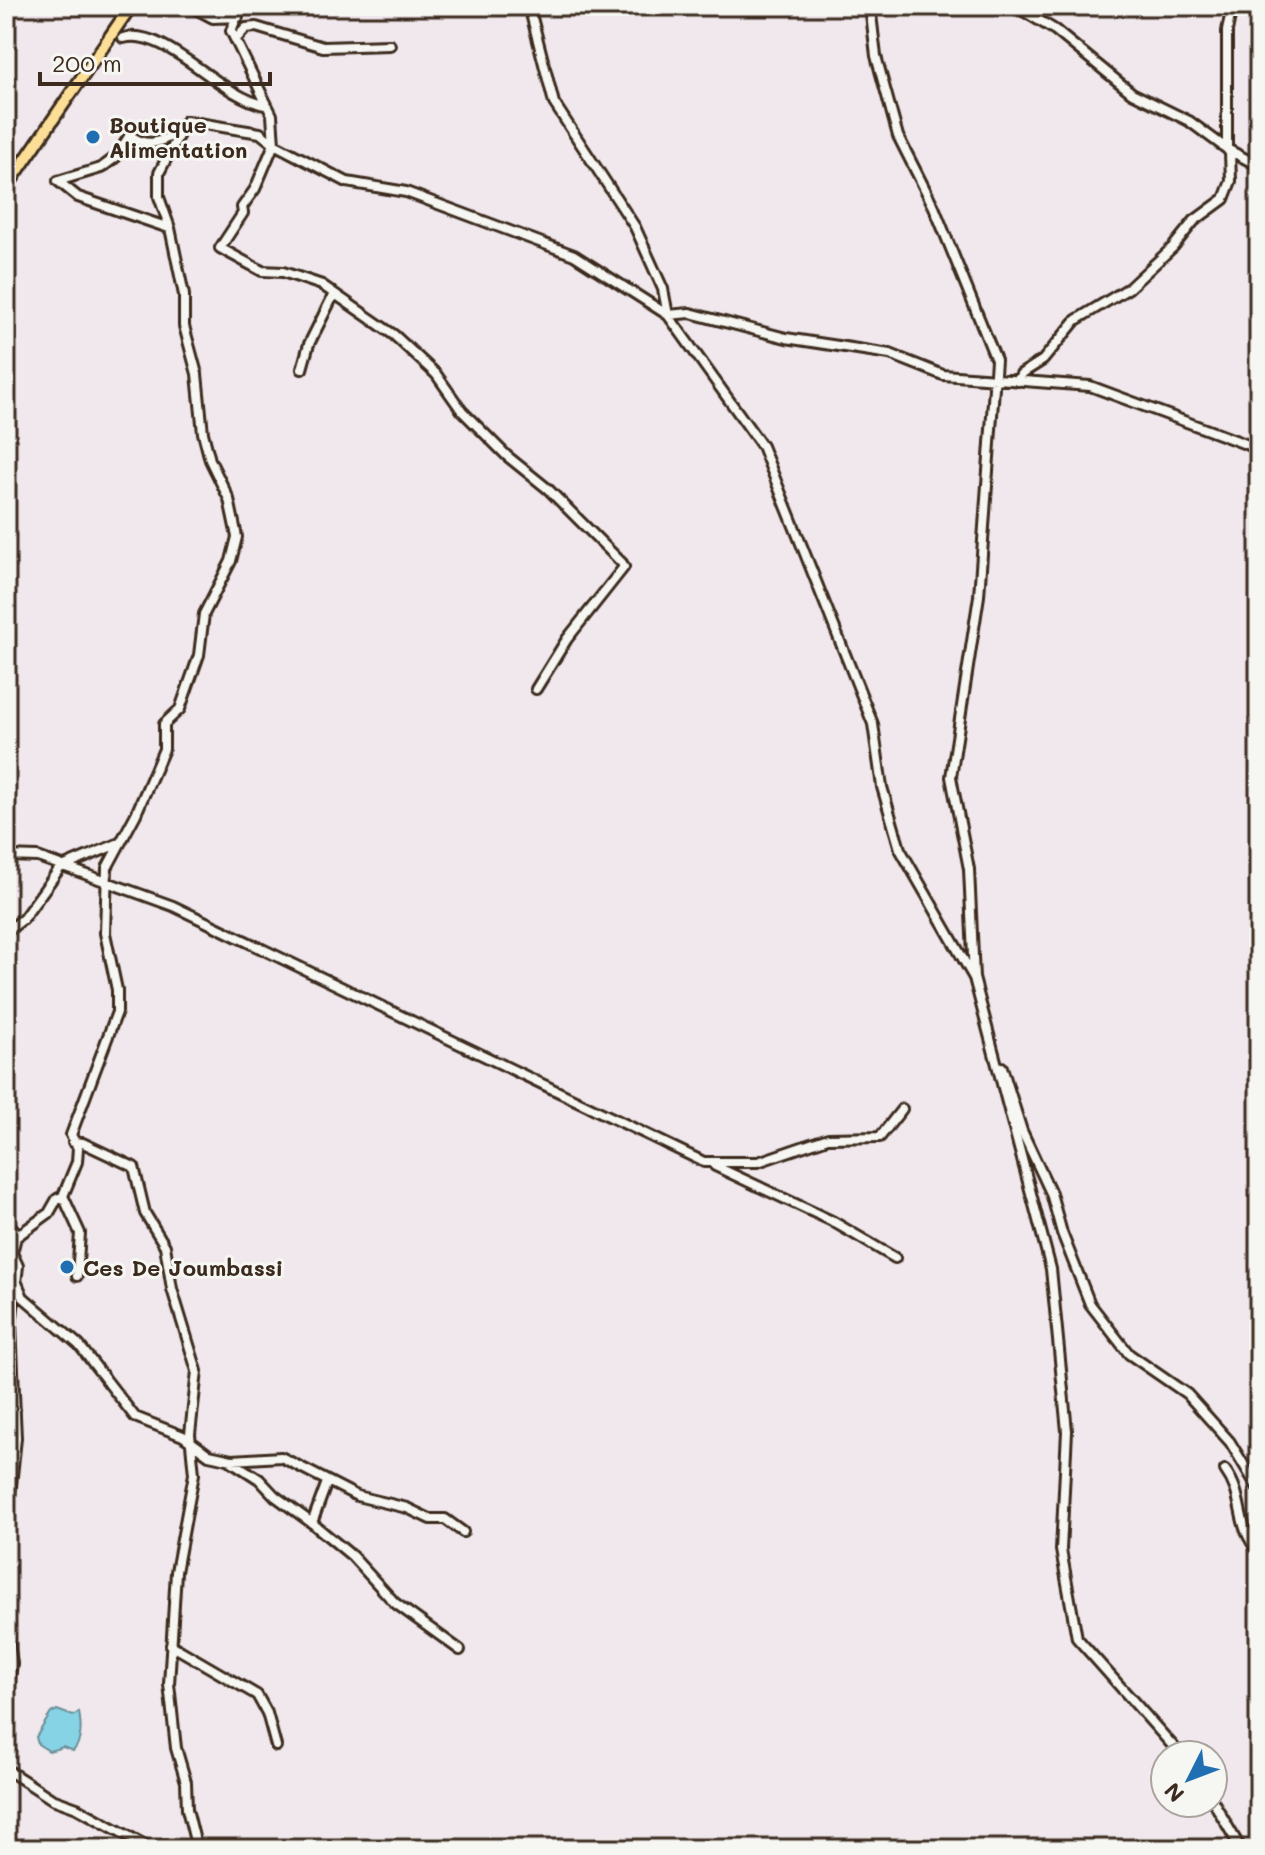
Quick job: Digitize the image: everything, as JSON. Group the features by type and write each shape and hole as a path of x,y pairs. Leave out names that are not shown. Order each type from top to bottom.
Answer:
{"main road":[{"path":"6,188 131,6"}],"street":[{"path":"190,6 213,18 238,17"},
{"path":"241,6 231,31 251,65 265,105 272,115 274,144 255,189 242,207 243,213 223,239 220,248 262,271 308,279 351,303 414,353 489,438 522,471 578,516 624,567 567,639 536,689"},
{"path":"529,6 554,103 635,227 663,289 668,315"},
{"path":"870,6 876,56 898,136 934,207 996,360 979,596 951,777 969,869 974,978 1051,1269 1067,1431 1061,1550 1077,1638 1167,1739"},
{"path":"1018,381 1021,374 1043,360 1076,320 1129,288 1173,247 1194,221 1224,199 1231,181 1230,153 1227,149 1227,31 1232,6"},
{"path":"1020,7 1055,30 1132,93 1195,125 1227,149 1259,166"},
{"path":"236,39 246,28 256,27 323,47 390,45"},
{"path":"123,38 135,35 167,46 238,98 265,105"},
{"path":"6,1533 15,1465 15,1348 11,1325 18,1266 12,1253 16,1237 49,1213 57,1199 63,1196 77,1162 78,1148 72,1142 71,1135 117,1012 117,990 106,947 107,868 164,749 164,724 180,709 192,680 199,655 204,614 231,561 237,537 229,499 210,460 201,423 199,383 184,326 184,295 170,228 161,208 158,179 178,132 186,121 202,121 260,133 274,144 347,182 406,192 574,255 668,315 762,446 873,724 882,787 900,849 974,978"},
{"path":"170,228 78,197 58,181 101,168 116,157 130,135 139,143 150,144 178,132"},
{"path":"302,369 309,344 334,294"},
{"path":"668,315 690,313 786,338 890,354 943,375 1090,386 1259,449"},
{"path":"6,932 23,919 55,873 65,865 114,846 121,840"},
{"path":"6,856 28,855 65,865 173,906 372,1005 484,1054 704,1162 763,1186 895,1258"},
{"path":"985,1026 1090,1304 1129,1354 1187,1394 1230,1442 1259,1490"},
{"path":"704,1162 758,1162 828,1138 880,1137 902,1109"},
{"path":"72,1142 83,1143 129,1163 136,1170 145,1213 165,1246 172,1289 195,1357 197,1378 191,1442 194,1474 176,1572 170,1712 197,1849"},
{"path":"63,1196 80,1233 77,1276"},
{"path":"6,1221 15,1231 6,1250"},
{"path":"6,1258 16,1280"},
{"path":"15,1299 79,1345 135,1417 191,1442 209,1455 224,1458 281,1457 371,1501 407,1508 430,1519 445,1519 463,1532"},
{"path":"224,1458 259,1479 275,1496 352,1556 395,1603 460,1650"},
{"path":"1225,1470 1239,1496 1243,1529 1259,1552"},
{"path":"312,1523 327,1482"},
{"path":"6,1621 12,1664 6,1700"},
{"path":"171,1645 257,1695 276,1746"},
{"path":"6,1769 52,1799 87,1813 152,1849"},
{"path":"1224,1819 1241,1849"}],"water":[{"path":"57,1710 73,1716 79,1712 80,1737 73,1751 63,1747 49,1751 38,1744 36,1737 51,1713"}],"place":[{"name":"Boutique Alimentation","path":"93,137"},
{"name":"Ces De Joumbassi","path":"67,1267"}]}
